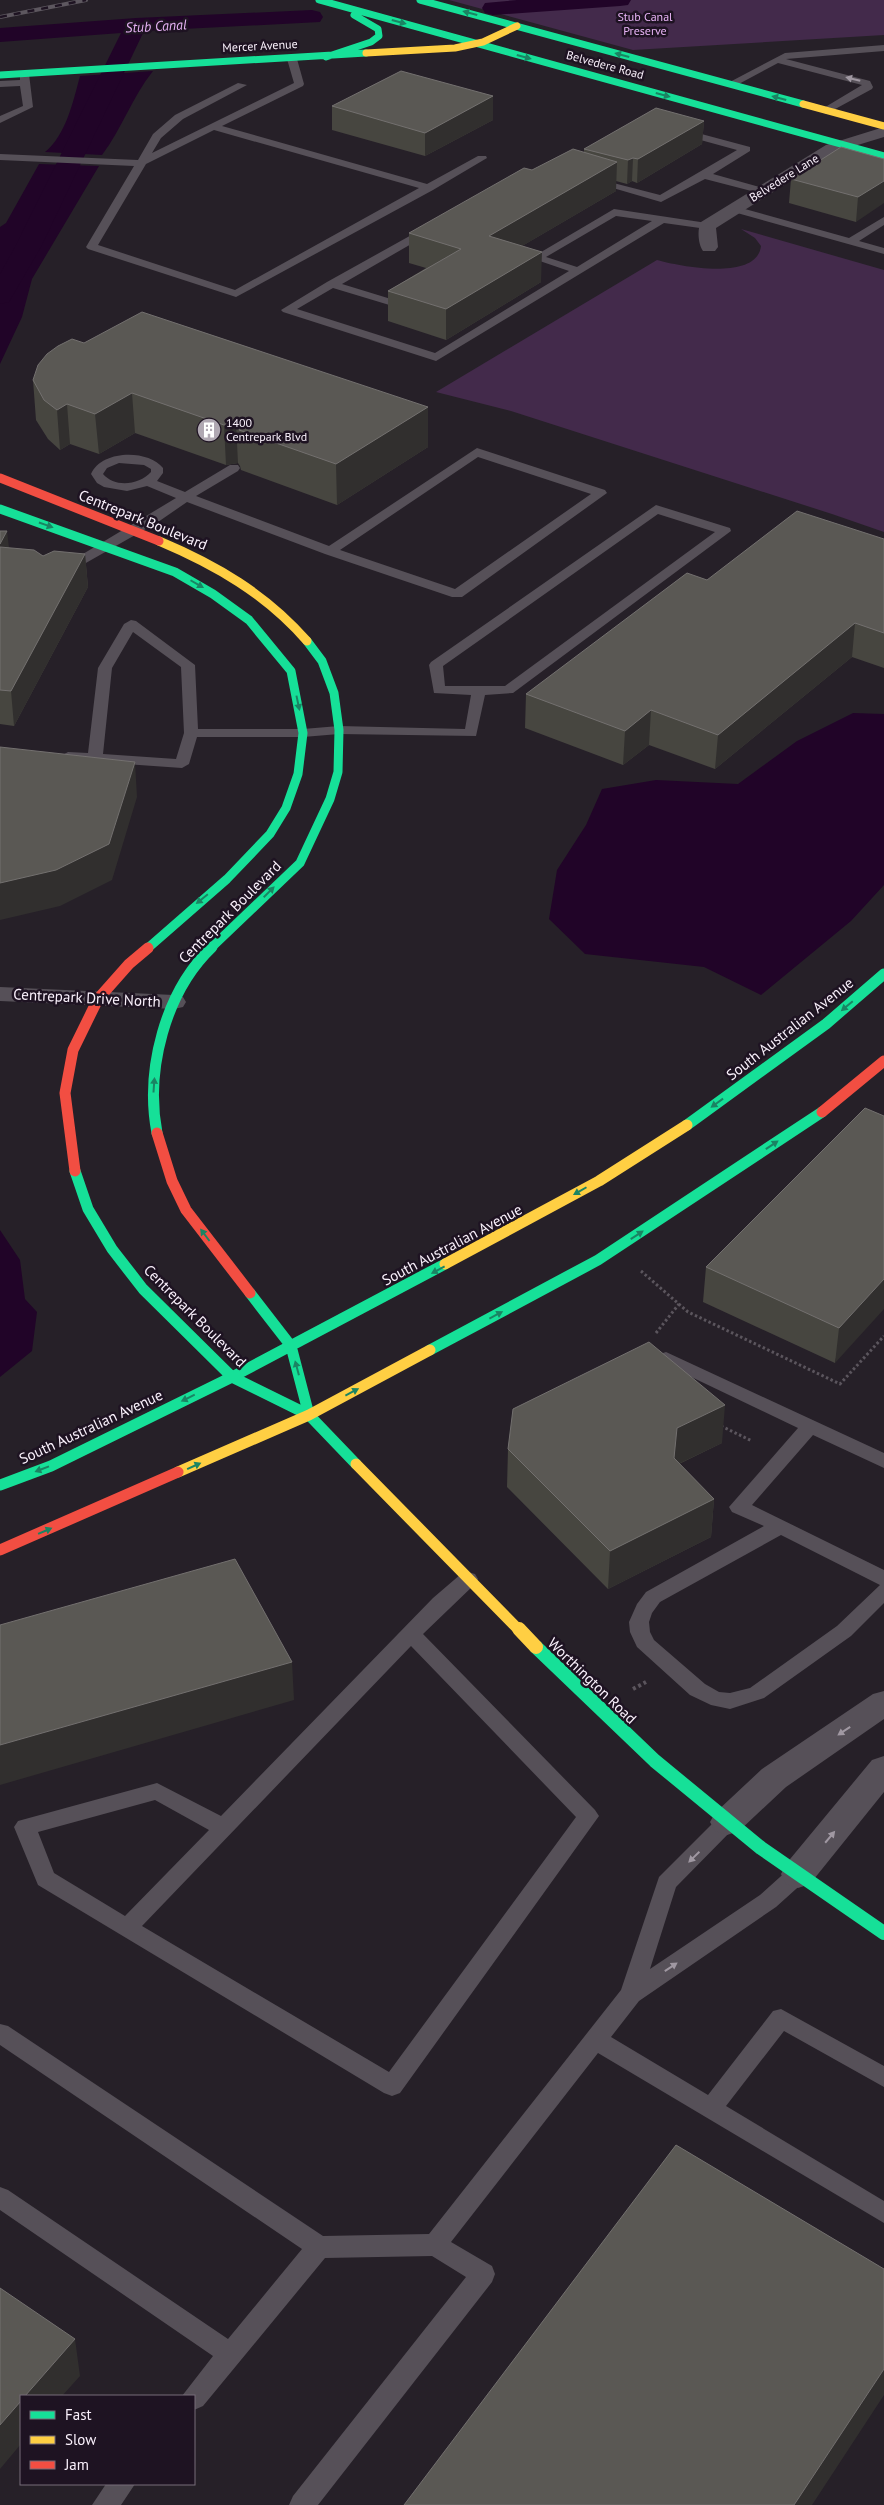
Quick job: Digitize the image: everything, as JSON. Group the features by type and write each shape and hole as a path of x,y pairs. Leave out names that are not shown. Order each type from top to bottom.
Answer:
{"street":[{"name":"Belvedere Road","path":"319,0 884,156"},
{"name":"Belvedere Road","path":"420,0 884,126"},
{"path":"326,57 371,42 380,34 374,26 335,4"},
{"name":"Mercer Avenue","path":"0,75 25,78 76,71 455,48 477,44 517,26"},
{"name":"Belvedere Lane","path":"708,226 832,148 884,132"},
{"path":"708,226 708,247"},
{"name":"Centrepark Boulevard","path":"0,478 201,558 237,579 294,625 322,661 334,693 339,730 338,772 330,799 300,863 209,950 188,974 174,1002 159,1050 153,1086 154,1117 161,1150 172,1181 186,1210 291,1346 309,1415"},
{"name":"Centrepark Boulevard","path":"0,509 175,572 213,594 249,620 291,672 303,734 298,774 286,808 270,834 227,879 130,964 98,999 73,1050 65,1093 74,1169 88,1209 112,1249 143,1289 232,1377 309,1415"},
{"name":"South Australian Avenue","path":"0,1485 51,1466 232,1377 537,1216 662,1143 826,1024 884,974"},
{"name":"Centrepark Drive North","path":"0,994 174,1002"},
{"path":"0,1550 309,1415 598,1260 833,1105 884,1061"},
{"name":"Worthington Road","path":"309,1415 468,1579 654,1761 727,1822 884,1933"},
{"path":"727,1822 774,1778 884,1703"},
{"path":"798,1874 884,1769"}],"lane":[{"path":"731,84 785,56 884,48"},
{"path":"0,158 38,157 140,163 299,84 292,59"},
{"path":"778,60 866,83 868,87 826,111"},
{"path":"0,84 25,78 28,107 0,120"},
{"path":"242,85 179,117 157,136 92,247 236,294 482,158"},
{"path":"213,127 429,188"},
{"path":"586,179 661,199 746,149 672,129"},
{"path":"704,175 763,191"},
{"path":"734,209 884,250"},
{"path":"579,270 537,258 614,212 708,226"},
{"path":"435,226 286,310 436,357 661,220"},
{"path":"851,242 884,220"},
{"path":"331,284 400,306"},
{"path":"148,482 330,551 457,594 601,493 477,452 330,551"},
{"path":"52,579 104,545 234,468"},
{"path":"656,509 725,531 508,690 479,691 439,690 436,665 656,509"},
{"path":"57,755 95,758 182,764 191,733 188,665 132,624 105,668 95,758"},
{"path":"191,733 303,734 339,730 471,733 479,691"},
{"path":"666,1358 884,1461"},
{"path":"810,1426 739,1507 781,1526 884,1579"},
{"path":"781,1526 653,1598 644,1607 639,1619 640,1632 645,1644 695,1690 706,1697 719,1700 746,1698 844,1631 884,1591"},
{"path":"127,1928 410,1633 440,1603 468,1579"},
{"path":"224,1828 157,1791 25,1828 46,1879 392,2086 588,1816 410,1633"},
{"path":"631,1994 667,1883 727,1822"},
{"path":"435,2245 631,1994 768,1901 798,1874"},
{"path":"711,2108 781,2018 884,2077"},
{"path":"0,2033 319,2247 435,2245 483,2274 302,2505"},
{"path":"595,2039 884,2213"},
{"path":"0,2198 230,2354"},
{"path":"195,2397 319,2247"},
{"path":"105,2505 121,2485"}],"path":[{"path":"641,1272 688,1312 840,1384 884,1336"},
{"path":"633,1689 651,1679"}],"green space":[{"name":"Stub Canal Preserve","path":"449,0 884,0 884,35 633,50"},
{"path":"741,229 884,270 884,532 511,411 436,392 657,260 698,268 715,269 732,268 746,264 756,257 761,246 755,238"}],"shaded area":[{"path":"153,71 139,91 102,155 45,152 58,137 68,117 80,76"},
{"path":"39,164 99,166 32,279 22,317 0,364 0,227 6,223"},
{"path":"853,713 884,714 884,885 851,921 761,995 704,967 585,954 549,919 557,870 586,825 602,789 656,780 738,784 797,741"},
{"path":"0,1230 20,1260 25,1299 37,1312 32,1351 0,1377"}],"building":[{"path":"401,71 493,96 425,133 332,106"},
{"path":"656,108 704,121 638,159 628,160 584,149"},
{"path":"841,147 884,159 884,181 858,197 791,179"},
{"path":"573,149 617,162 489,236 542,252 446,309 388,291 461,249 409,233 524,168 532,170"},
{"path":"142,312 428,407 336,464 239,430 240,427 236,423 224,425 132,393 95,414 67,404 57,410 44,400 33,380 38,365 47,354 72,339 84,343"},
{"path":"797,511 884,539 884,633 855,623 718,735 651,710 625,731 526,694 687,573 707,580"},
{"path":"0,531 7,531 0,544"},
{"path":"0,547 34,550 43,556 54,551 85,554 11,691 0,690"},
{"path":"0,747 135,762 109,844 56,870 0,883"},
{"path":"865,1108 884,1116 884,1279 839,1328 706,1267"},
{"path":"649,1342 725,1405 677,1428 674,1458 714,1499 610,1551 508,1449 513,1409"},
{"path":"235,1559 292,1662 0,1745 0,1625"},
{"path":"676,2145 884,2269 884,2369 794,2505 404,2505"},
{"path":"0,2288 75,2339 26,2395 20,2395 20,2402 0,2425"}],"waterway":[{"name":"Stub Canal","path":"493,8 620,0"},
{"name":"Stub Canal","path":"136,25 312,17"},
{"name":"Stub Canal","path":"0,35 136,25"},
{"path":"0,296 28,247 136,25"}],"railway":[{"path":"0,17 86,0"}],"traffic: fast":[{"path":"319,0 884,156"},
{"path":"420,0 803,104"},
{"path":"326,57 371,42 379,36 378,29 354,15"},
{"path":"0,75 366,53"},
{"path":"0,509 175,572 213,594 249,620 291,671 303,733 298,774 286,808 270,834 227,879 148,948"},
{"path":"157,1133 154,1117 153,1086 159,1050 174,1002 188,974 209,950 300,863 330,799 338,772 339,730 334,693 322,661 307,641"},
{"path":"687,1125 826,1024 884,974"},
{"path":"430,1350 598,1260 822,1112"},
{"path":"75,1171 88,1209 112,1249 143,1289 232,1377 309,1415 356,1464"},
{"path":"0,1485 51,1466 232,1377 445,1264"},
{"path":"250,1293 291,1346 309,1415"},
{"path":"536,1647 655,1761 761,1848 884,1933"}],"traffic: slow":[{"path":"366,53 455,48 483,42 517,26"},
{"path":"803,104 884,126"},
{"path":"159,541 200,559 239,581 276,608 307,641"},
{"path":"445,1264 599,1181 687,1125"},
{"path":"178,1472 309,1415 430,1350"},
{"path":"356,1464 536,1647"}],"traffic: jam":[{"path":"0,478 159,541"},
{"path":"75,1171 65,1093 73,1050 98,999 129,964 148,948"},
{"path":"822,1112 884,1061"},
{"path":"157,1133 172,1181 186,1210 250,1293"},
{"path":"0,1550 178,1472"}],"place":[{"name":"1400 Centrepark Blvd","path":"209,430"}]}
